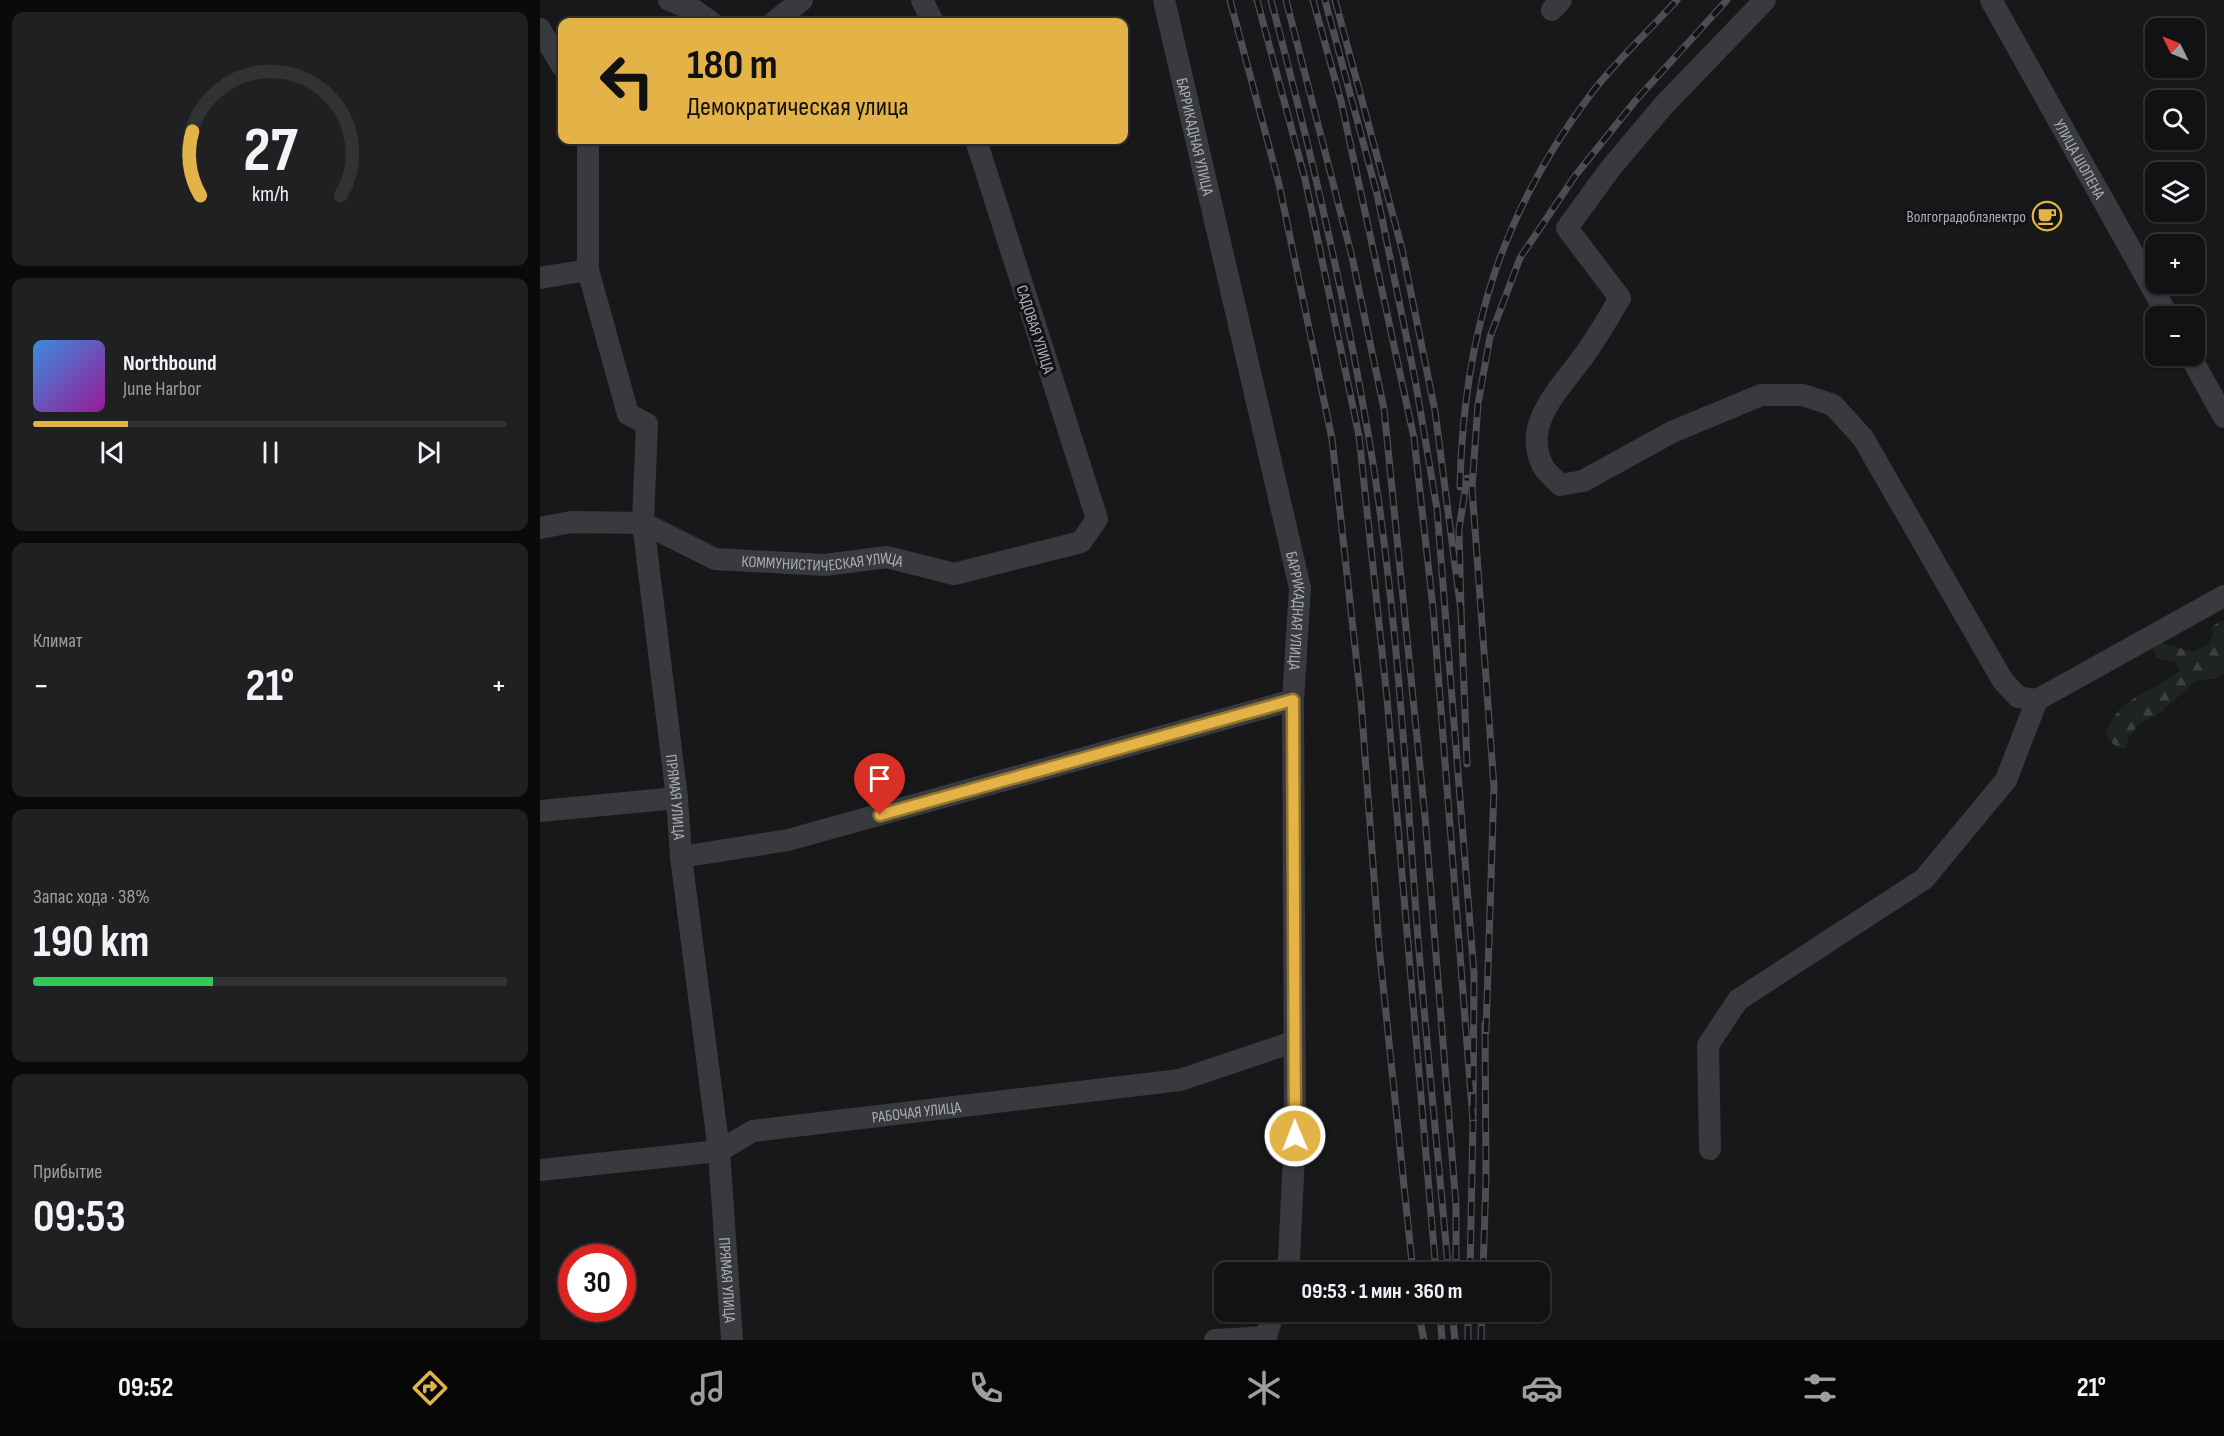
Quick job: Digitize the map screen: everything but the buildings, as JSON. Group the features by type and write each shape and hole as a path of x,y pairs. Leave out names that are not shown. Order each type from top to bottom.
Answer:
{"street":[{"path":"669,0 705,18"},
{"path":"779,18 802,0"},
{"path":"922,0 931,18"},
{"name":"БАРРИКАДНАЯ УЛИЦА","path":"1164,0 1300,588 1293,700 1295,1136 1288,1262"},
{"path":"1765,0 1663,106 1610,169 1567,228 1620,298 1584,355 1563,380 1542,413 1537,445 1544,468 1560,485 1583,481 1672,432 1761,395 1803,395 1833,405 1863,438 2003,681 2018,698 2037,700 2224,596"},
{"name":"УЛИЦА ШОПЕНА","path":"1991,0 2162,306"},
{"path":"540,29 558,59"},
{"path":"540,279 588,270 588,144"},
{"name":"САДОВАЯ УЛИЦА","path":"976,144 1097,519"},
{"name":"ПРЯМАЯ УЛИЦА","path":"588,270 628,414 647,424 643,523 677,798 681,857 719,1151 732,1340"},
{"path":"2196,366 2224,417"},
{"name":"КОММУНИСТИЧЕСКАЯ УЛИЦА","path":"540,528 571,522 643,523 715,559 825,565 887,557 954,574 1081,542 1097,519"},
{"path":"681,857 788,840 1293,700"},
{"path":"1710,1149 1708,1045 1738,1000 1924,879 2006,780 2037,700"},
{"path":"540,811 677,798"},
{"name":"РАБОЧАЯ УЛИЦА","path":"540,1170 719,1151 753,1131 1180,1080 1293,1042"},
{"path":"1215,1340 1266,1339 1271,1322"}],"green space":[{"path":"2224,620 2224,673 2217,678 2200,680 2192,684 2160,713 2138,725 2128,739 2126,748 2112,743 2106,735 2118,711 2137,696 2180,670 2175,662 2157,658 2153,650 2159,642 2193,652 2209,644 2213,635 2212,626"}],"railway":[{"path":"1230,0 1279,184 1332,439 1361,701 1379,946 1412,1262"},
{"path":"1257,0 1305,179 1359,436 1387,698 1435,1262"},
{"path":"1271,0 1299,107 1336,270 1378,494 1393,617 1421,969 1448,1262"},
{"path":"1286,0 1352,257 1384,409 1425,817 1456,1205 1456,1262"},
{"path":"1313,0 1341,101 1414,438 1433,608 1473,1121 1474,974 1437,509 1415,379 1377,194 1325,0"},
{"path":"1335,0 1402,249 1435,411 1461,611 1459,529 1467,478"},
{"path":"1460,487 1469,378 1479,327 1493,277 1512,229 1534,182 1594,90 1677,0"},
{"path":"1486,1032 1494,787 1472,488 1478,404 1490,337 1520,258 1575,176 1636,100 1727,0"},
{"path":"1461,611 1467,764"},
{"path":"1483,1262 1486,1178 1485,1024"},
{"path":"1470,1262 1473,1121"},
{"path":"1420,1322 1424,1340"},
{"path":"1441,1322 1442,1340"},
{"path":"1453,1322 1455,1340"},
{"path":"1468,1322 1468,1340"},
{"path":"1481,1340 1482,1322"}],"place":[{"name":"Волгоградоблэлектро","path":"2047,216"}],"route":[{"path":"880,815 1293,700 1295,1136"}]}
